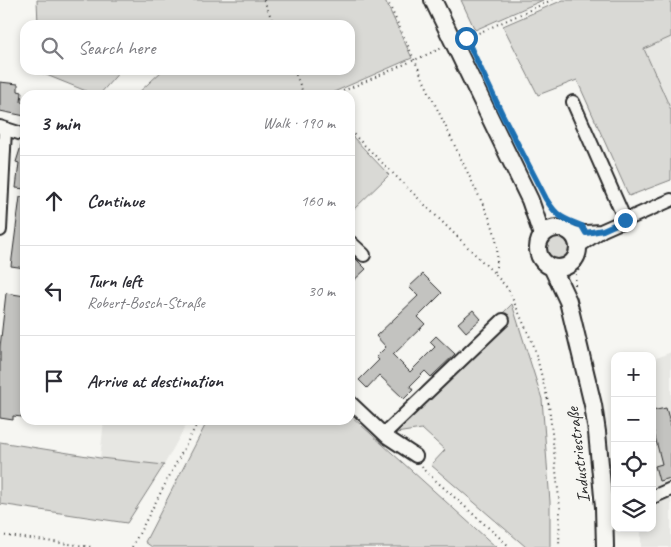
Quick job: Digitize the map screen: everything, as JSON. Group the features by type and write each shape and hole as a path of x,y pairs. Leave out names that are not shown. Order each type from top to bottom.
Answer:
{"main road":[{"path":"433,0 530,200 566,235 577,254 573,261 560,266 545,264 540,258 538,242 566,235"},
{"name":"Industriestraße","path":"560,266 587,374 597,432 604,507 605,547"}],"street":[{"path":"573,102 625,220"},
{"path":"0,230 2,128 20,133"},
{"path":"566,235 603,230 671,200"},
{"path":"355,247 364,256"},
{"path":"384,434 503,320"},
{"path":"355,407 384,434 416,456"},
{"path":"656,496 671,488"}],"path":[{"path":"264,0 272,20"},
{"path":"387,0 414,61 490,217 495,232 497,267 494,273"},
{"path":"346,90 552,0"},
{"path":"296,75 302,90"},
{"path":"355,136 508,289 534,346 546,396 560,508 559,547"},
{"path":"537,182 554,211 560,217 582,226 566,235"},
{"path":"132,547 196,425"},
{"path":"416,456 425,470 510,547"},
{"path":"0,535 92,547"}],"shaded area":[{"path":"37,0 385,0 412,58 338,90 141,90 158,75 355,75 355,20 38,20"},
{"path":"461,0 543,0 475,30"},
{"path":"563,0 671,0 671,37 644,49 671,110 671,180 629,196 577,80 538,95 503,26"},
{"path":"671,37 671,110 644,49"},
{"path":"46,75 117,75 103,90 84,90"},
{"path":"355,139 389,175 355,208"},
{"path":"558,237 566,240 569,248 566,256 558,259 550,256 547,248 550,240"},
{"path":"512,304 542,399 550,502 550,547 526,547 431,465 445,450 422,429 396,433 387,427"},
{"path":"671,352 671,547 641,547 641,532 656,532 656,358"},
{"path":"355,420 496,547 152,547 145,542 205,425 355,425"},
{"path":"103,425 186,425 164,465 100,458"},
{"path":"0,442 100,458 164,465 127,523 0,504"}],"building":[{"path":"0,82 18,84 18,91 20,92 20,115 0,111"},
{"path":"20,149 20,188 16,188 19,163 16,162"},
{"path":"20,197 20,267 11,266"},
{"path":"355,258 366,269 355,279"},
{"path":"423,274 442,293 418,317 425,324 393,355 410,372 435,347 430,342 436,336 455,354 431,377 425,371 410,386 413,390 404,399 379,375 367,388 359,380 379,360 376,357 386,347 376,336 418,296 409,287"},
{"path":"6,293 20,295 20,417 13,416 13,420 0,418 0,347"},
{"path":"473,310 481,319 466,332 458,323"},
{"path":"666,408 671,426 671,478 659,481 656,466 662,464 656,441 656,410"}],"route":[{"path":"466,38 503,116 554,211 560,217 582,226 586,233 603,230 625,220"}]}
